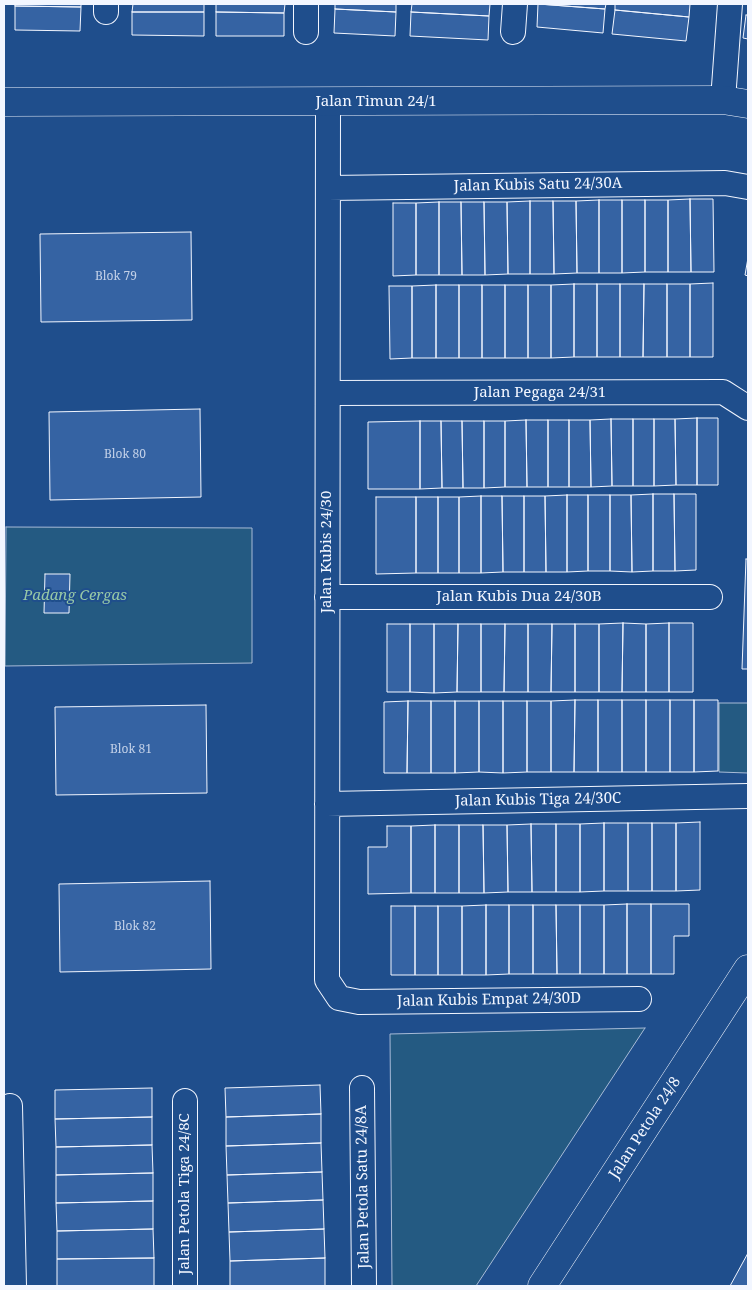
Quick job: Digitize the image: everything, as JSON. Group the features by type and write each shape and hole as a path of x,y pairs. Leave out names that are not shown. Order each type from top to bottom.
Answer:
{"street":[{"path":"306,4 306,32"},
{"path":"512,32 515,4"},
{"path":"730,4 736,102"},
{"name":"Jalan Timun 24/1","path":"4,102 736,102"},
{"name":"Jalan Kubis 24/30","path":"328,103 327,980 339,998"},
{"name":"Jalan Kubis Satu 24/30A","path":"328,188 725,183 748,187"},
{"name":"Jalan Pegaga 24/31","path":"328,393 724,392 748,408"},
{"name":"Jalan Kubis Dua 24/30B","path":"327,597 710,597"},
{"name":"Jalan Kubis Tiga 24/30C","path":"327,804 748,796"},
{"name":"Jalan Petola 24/8","path":"542,1286 748,969"},
{"name":"Jalan Kubis Empat 24/30D","path":"339,998 359,1002 639,999"},
{"name":"Jalan Petola Satu 24/8A","path":"362,1088 364,1286"},
{"name":"Jalan Petola Tiga 24/8C","path":"184,1286 185,1101"},
{"path":"10,1106 14,1286"}],"green space":[{"name":"Padang Cergas","path":"6,527 252,528 252,663 5,666"},
{"path":"719,703 748,703 748,773 719,772"},
{"path":"645,1028 476,1286 392,1286 390,1034"}],"building":[{"path":"15,4 81,4 81,7 15,6"},
{"path":"133,4 204,4 204,12 132,12"},
{"path":"216,4 285,4 284,13 216,12"},
{"path":"335,4 396,4 396,12 335,9"},
{"path":"412,4 490,4 489,16 411,12"},
{"path":"538,4 605,9 603,33 537,27"},
{"path":"539,4 606,4 605,9"},
{"path":"615,4 690,4 689,17 615,10"},
{"path":"15,6 81,7 80,31 15,30"},
{"path":"335,9 396,12 395,36 334,33"},
{"path":"615,10 689,17 686,41 612,34"},
{"path":"132,12 204,12 204,36 132,35"},
{"path":"216,12 284,13 284,36 216,36"},
{"path":"411,12 489,16 488,40 410,36"},
{"path":"746,15 748,15 748,39 743,38"},
{"path":"690,199 691,272 668,272 668,200"},
{"path":"690,199 713,199 714,272 691,272"},
{"path":"599,200 599,273 577,273 576,201"},
{"path":"599,200 622,200 622,273 599,273"},
{"path":"622,200 645,200 645,272 622,273"},
{"path":"645,200 668,200 668,272 645,272"},
{"path":"530,201 530,274 508,274 507,202"},
{"path":"530,201 553,201 554,274 530,274"},
{"path":"553,201 576,201 577,273 554,274"},
{"path":"439,202 439,275 416,275 416,203"},
{"path":"439,202 461,202 462,275 439,275"},
{"path":"461,202 484,202 485,275 462,275"},
{"path":"484,202 507,202 508,274 485,275"},
{"path":"393,203 416,203 416,275 393,276"},
{"name":"Blok 79","path":"191,232 192,320 41,322 40,234"},
{"path":"748,258 748,276 745,275"},
{"path":"713,283 713,357 690,357 690,284"},
{"path":"574,284 597,284 597,357 574,357"},
{"path":"574,284 574,357 551,358 551,285"},
{"path":"597,284 620,284 620,357 597,357"},
{"path":"620,284 644,284 643,357 620,357"},
{"path":"644,284 667,284 667,357 643,357"},
{"path":"667,284 690,284 690,357 667,357"},
{"path":"436,285 459,285 459,358 436,358"},
{"path":"436,285 436,358 412,358 412,286"},
{"path":"459,285 482,285 482,358 459,358"},
{"path":"482,285 505,285 505,358 482,358"},
{"path":"505,285 528,285 528,358 505,358"},
{"path":"528,285 551,285 551,358 528,358"},
{"path":"389,286 412,286 412,358 390,359"},
{"name":"Blok 80","path":"200,409 201,497 50,500 49,412"},
{"path":"697,418 697,485 676,485 675,419"},
{"path":"697,418 718,418 718,485 697,485"},
{"path":"611,419 612,486 591,487 590,420"},
{"path":"611,419 633,419 633,486 612,486"},
{"path":"633,419 654,419 654,486 633,486"},
{"path":"654,419 675,419 676,485 654,486"},
{"path":"526,420 527,487 505,487 505,421"},
{"path":"526,420 548,420 548,487 527,487"},
{"path":"548,420 569,420 569,487 548,487"},
{"path":"569,420 590,420 591,487 569,487"},
{"path":"420,421 420,489 368,489 368,422"},
{"path":"420,421 441,421 442,488 420,489"},
{"path":"441,421 462,421 463,488 442,488"},
{"path":"462,421 484,421 484,488 463,488"},
{"path":"484,421 505,421 505,487 484,488"},
{"path":"653,494 674,494 675,571 653,571"},
{"path":"653,494 653,571 632,572 631,495"},
{"path":"674,494 696,494 696,570 675,571"},
{"path":"567,495 588,495 588,571 567,572"},
{"path":"567,495 567,572 546,572 545,496"},
{"path":"588,495 610,495 610,571 588,571"},
{"path":"610,495 631,495 632,572 610,571"},
{"path":"481,496 502,496 503,572 481,573"},
{"path":"481,496 481,573 459,573 459,497"},
{"path":"502,496 524,496 524,572 503,572"},
{"path":"524,496 545,496 546,572 524,572"},
{"path":"376,497 416,497 416,573 376,574"},
{"path":"416,497 438,497 438,573 416,573"},
{"path":"438,497 459,497 459,573 438,573"},
{"path":"746,559 748,559 748,669 742,669"},
{"path":"45,574 70,574 69,613 44,613"},
{"path":"623,623 622,692 599,692 599,624"},
{"path":"623,623 646,624 646,692 622,692"},
{"path":"669,623 669,692 646,692 646,624"},
{"path":"669,623 693,623 693,692 669,692"},
{"path":"387,624 410,624 410,692 387,692"},
{"path":"410,624 434,624 434,693 410,692"},
{"path":"434,624 458,624 457,692 434,693"},
{"path":"458,624 481,624 481,692 457,692"},
{"path":"481,624 505,624 504,692 481,692"},
{"path":"505,624 528,624 528,692 504,692"},
{"path":"528,624 552,624 551,692 528,692"},
{"path":"552,624 575,624 575,692 551,692"},
{"path":"575,624 599,624 599,692 575,692"},
{"path":"575,700 598,700 598,772 574,772"},
{"path":"575,700 574,772 551,772 551,701"},
{"path":"598,700 622,700 622,772 598,772"},
{"path":"622,700 646,700 646,772 622,772"},
{"path":"646,700 670,700 670,772 646,772"},
{"path":"670,700 694,700 694,772 670,772"},
{"path":"694,700 718,700 718,771 694,772"},
{"path":"408,701 431,701 431,773 407,773"},
{"path":"408,701 407,773 384,773 384,702"},
{"path":"431,701 455,701 455,773 431,773"},
{"path":"455,701 479,701 479,772 455,773"},
{"path":"479,701 503,701 503,773 479,772"},
{"path":"503,701 527,701 527,772 503,773"},
{"path":"527,701 551,701 551,772 527,772"},
{"name":"Blok 81","path":"206,705 207,793 56,795 55,707"},
{"path":"700,822 700,890 676,891 676,823"},
{"path":"604,823 628,823 628,891 604,891"},
{"path":"604,823 604,891 580,892 580,824"},
{"path":"628,823 652,823 652,891 628,891"},
{"path":"652,823 676,823 676,891 652,891"},
{"path":"531,824 556,824 556,892 532,892"},
{"path":"531,824 532,892 508,892 507,825"},
{"path":"556,824 580,824 580,892 556,892"},
{"path":"435,825 459,825 459,893 435,893"},
{"path":"435,825 435,893 411,893 411,826"},
{"path":"459,825 483,825 484,893 459,893"},
{"path":"483,825 507,825 508,892 484,893"},
{"path":"387,826 411,826 411,893 368,894 368,847 387,847"},
{"name":"Blok 82","path":"210,881 211,969 60,972 59,884"},
{"path":"627,904 651,904 651,974 627,974"},
{"path":"627,904 627,974 604,974 604,905"},
{"path":"651,904 689,904 689,936 674,936 674,974 651,974"},
{"path":"486,905 509,905 509,974 486,975"},
{"path":"486,905 486,975 462,975 462,906"},
{"path":"509,905 533,905 533,974 509,974"},
{"path":"533,905 556,905 557,974 533,974"},
{"path":"556,905 580,905 580,974 557,974"},
{"path":"580,905 604,905 604,974 580,974"},
{"path":"391,906 415,906 415,975 391,975"},
{"path":"415,906 438,906 438,975 415,975"},
{"path":"438,906 462,906 462,975 438,975"},
{"path":"320,1085 321,1114 226,1117 225,1088"},
{"path":"152,1088 152,1117 55,1119 55,1090"},
{"path":"321,1114 321,1143 226,1146 226,1117"},
{"path":"152,1117 152,1145 56,1147 55,1119"},
{"path":"321,1143 322,1172 227,1175 226,1146"},
{"path":"152,1145 153,1173 56,1175 56,1147"},
{"path":"322,1172 323,1200 228,1203 227,1175"},
{"path":"153,1173 153,1201 56,1203 56,1175"},
{"path":"323,1200 324,1229 229,1232 228,1203"},
{"path":"153,1201 153,1229 57,1231 56,1203"},
{"path":"153,1229 154,1258 57,1259 57,1231"},
{"path":"324,1229 325,1258 230,1261 229,1232"},
{"path":"748,1253 748,1286 730,1286"},
{"path":"154,1258 154,1286 57,1286 57,1259"},
{"path":"325,1258 325,1286 230,1286 230,1261"}]}
